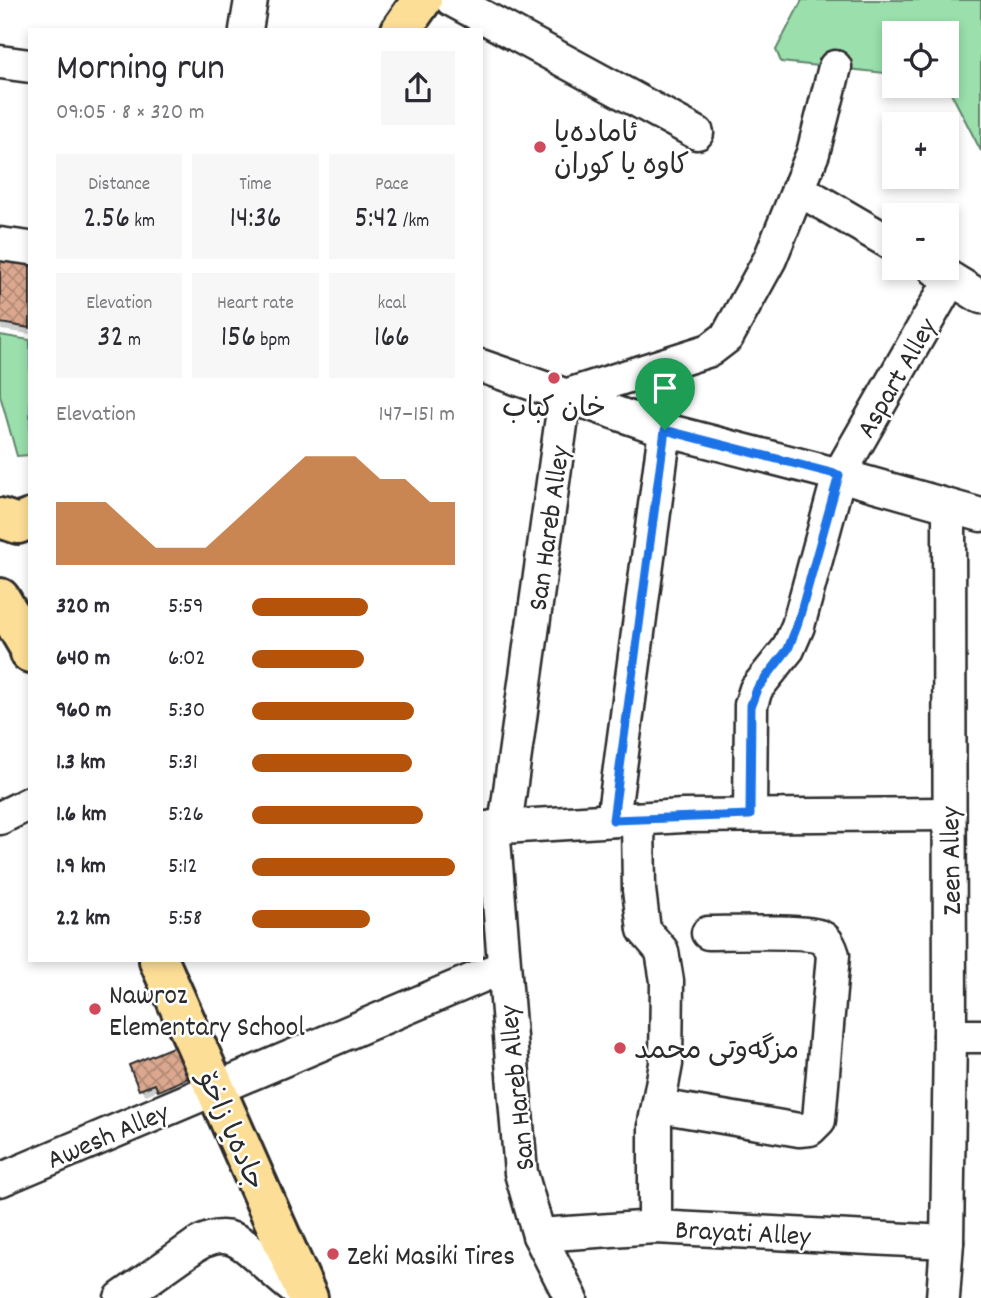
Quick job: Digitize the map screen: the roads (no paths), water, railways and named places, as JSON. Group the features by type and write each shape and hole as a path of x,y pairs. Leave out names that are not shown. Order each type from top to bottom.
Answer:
{"main road":[{"path":"402,28 422,0"},
{"path":"0,518 18,524 28,520"},
{"path":"0,598 28,646"},
{"name":"جادەیا زاخۆ","path":"159,962 308,1298"}],"street":[{"path":"246,28 251,0"},
{"path":"452,0 697,133"},
{"path":"0,62 28,66"},
{"path":"565,396 710,350 727,337 770,259 813,153 835,67"},
{"path":"798,188 882,238"},
{"path":"0,244 28,248"},
{"name":"Aspart Alley","path":"750,815 751,705 757,689 788,649 797,626 839,475 938,280"},
{"path":"953,280 981,297"},
{"path":"483,367 665,430 981,515"},
{"name":"San Hareb Alley","path":"565,396 493,827 521,1173 539,1235 571,1298"},
{"path":"655,1227 655,1122 666,1064 667,981 662,951 644,930 626,819 665,430"},
{"name":"Zeen Alley","path":"943,1298 966,1036 948,814 948,507"},
{"path":"0,818 28,804"},
{"path":"493,827 750,815 948,814"},
{"path":"659,1105 799,1130 810,1129 819,1120 834,955 830,945 822,937 805,935 708,933"},
{"name":"Awesh Alley","path":"0,1180 503,967"},
{"name":"Brayati Alley","path":"539,1235 655,1227 947,1242"},
{"path":"121,1298 195,1245 205,1240 226,1237 246,1243 280,1277 308,1298"}],"place":[{"name":"ئاماده‌یا کاوه‌ یا کوران","path":"540,147"},
{"name":"خان كباب","path":"554,378"},
{"name":"Nawroz Elementary School","path":"95,1009"},
{"name":"مزگەوتی محمد","path":"620,1048"},
{"name":"Zeki Masiki Tires","path":"333,1254"}]}
